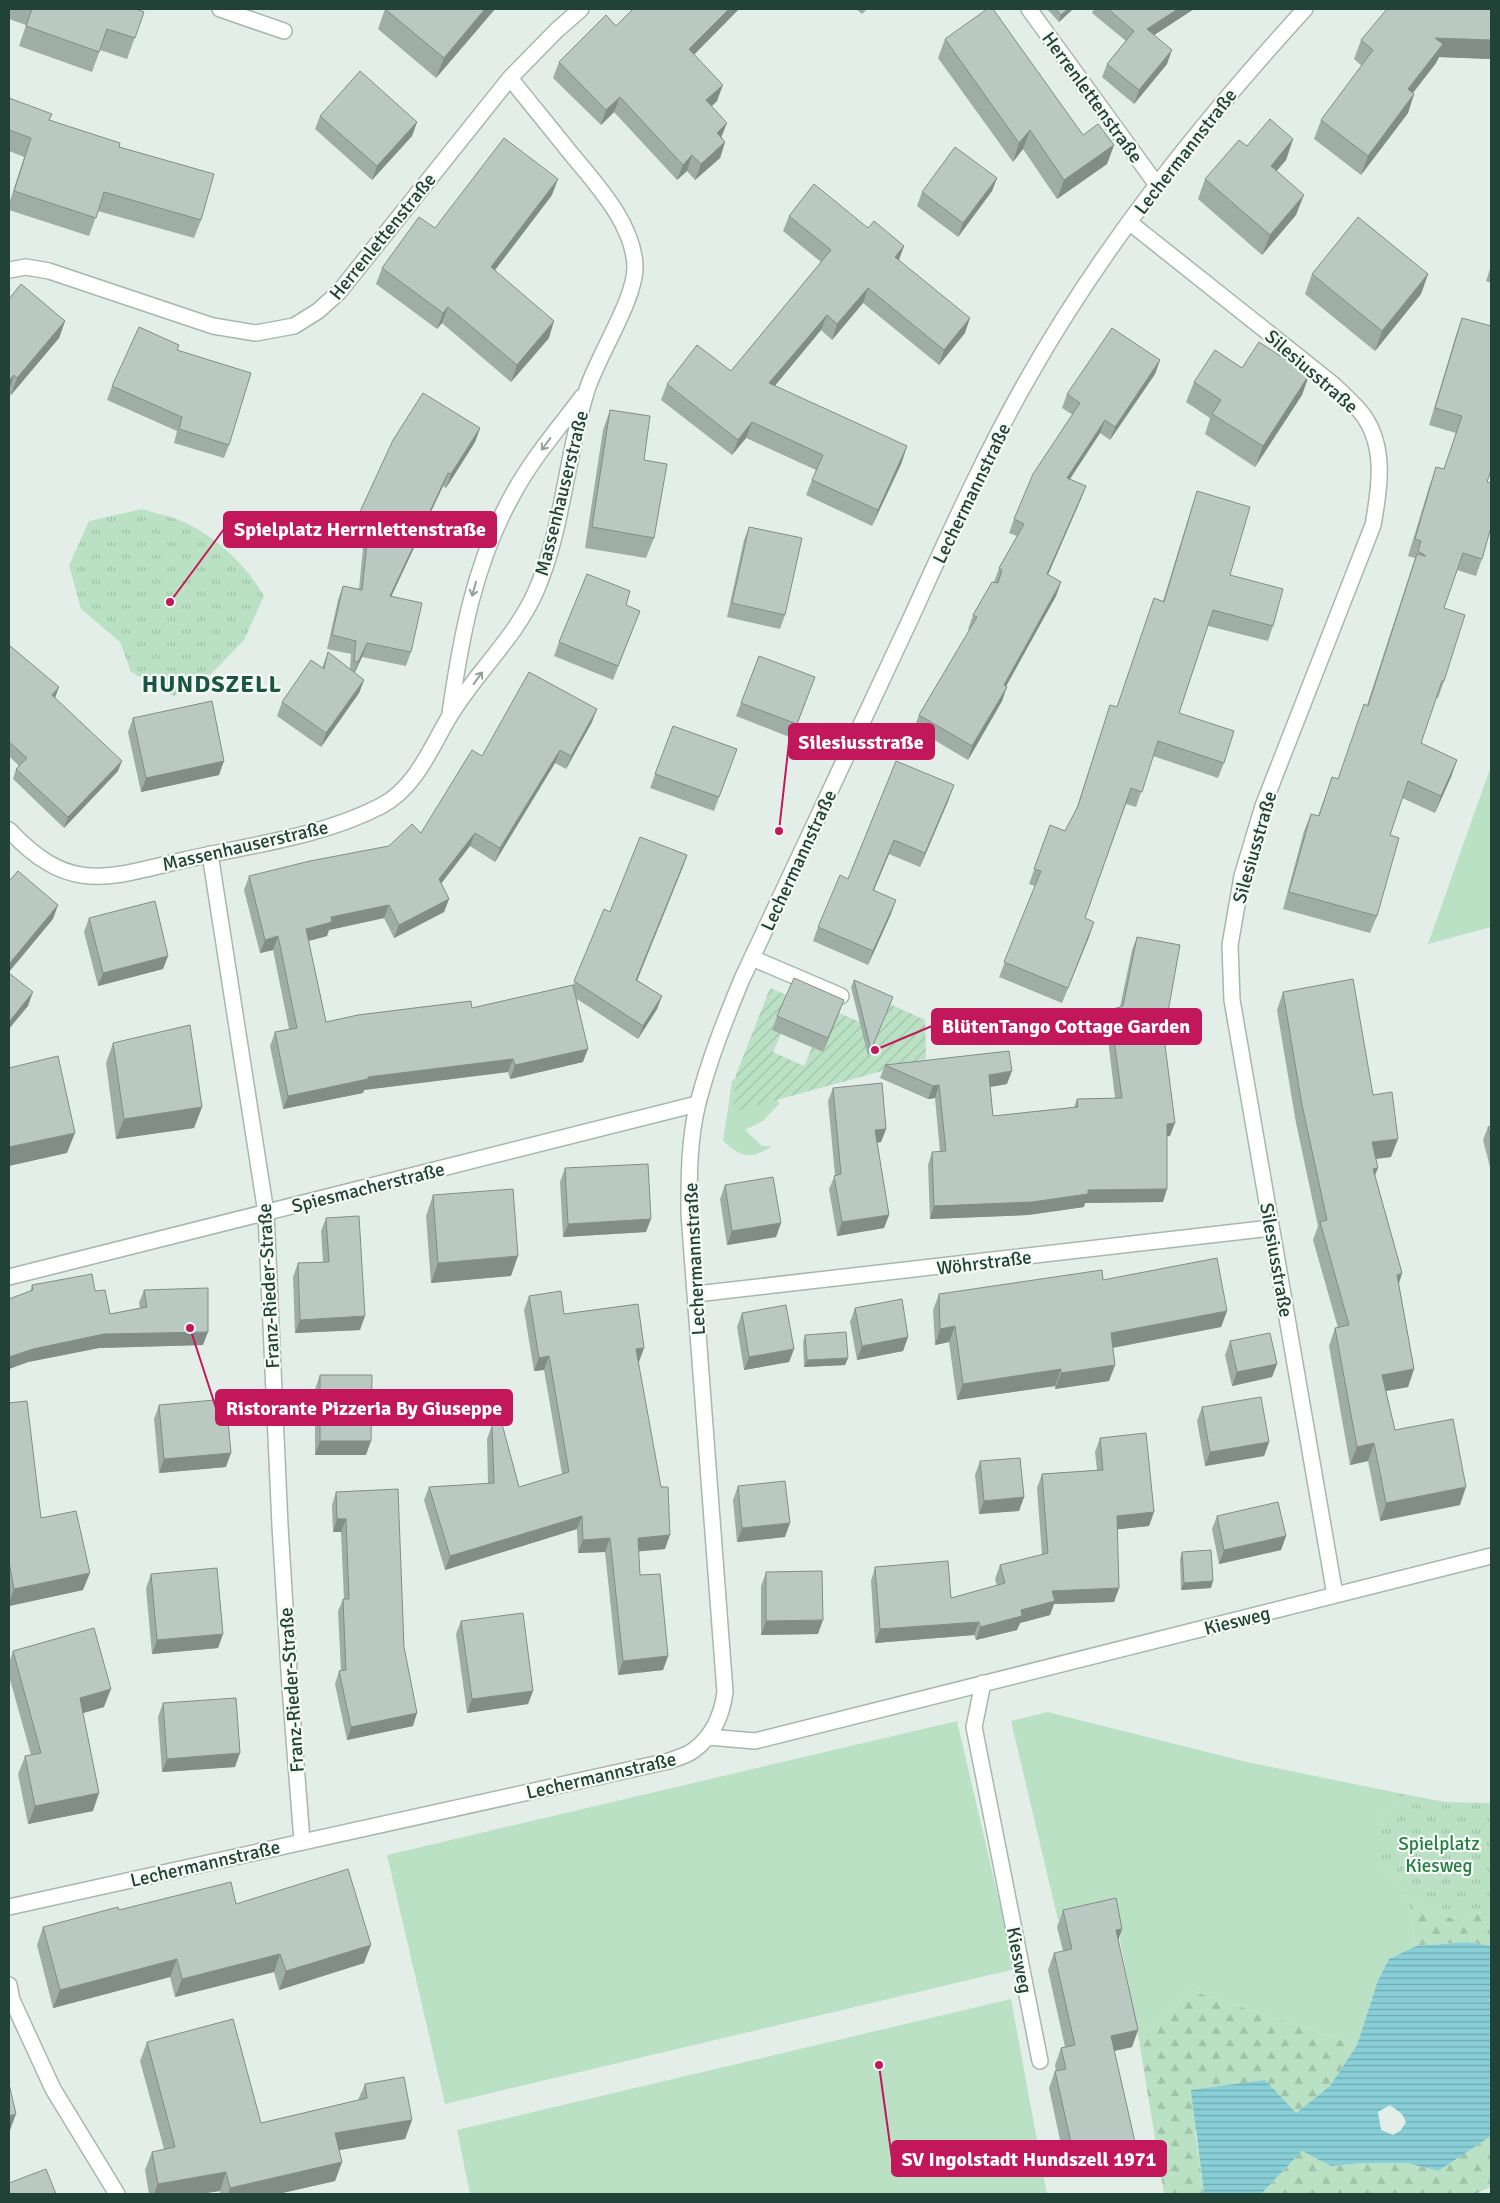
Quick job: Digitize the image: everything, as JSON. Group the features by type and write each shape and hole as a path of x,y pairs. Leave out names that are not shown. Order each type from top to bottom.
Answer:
{"street":[{"path":"220,9 284,31"},
{"name":"Herrenlettenstraße","path":"9,270 26,267 49,271 213,326 256,333 294,326 318,311 339,292 510,78 557,30 581,9"},
{"name":"Herrenlettenstraße","path":"1029,9 1157,185"},
{"name":"Lechermannstraße","path":"9,1908 302,1841 669,1761 694,1751 708,1736 722,1714 725,1692 689,1214 690,1162 697,1104 718,1037 752,958 973,484 1027,380 1077,298 1129,222 1245,75 1305,9"},
{"name":"Massenhauserstraße","path":"9,830 25,847 44,862 68,873 94,878 124,874 291,837 346,821 384,804 411,780 433,750 449,718 513,631 535,594 550,554 586,391 630,291 635,267 629,241 619,217 605,195 510,78"},
{"name":"Silesiusstraße","path":"1129,222 1334,385 1360,410 1372,431 1379,456 1380,490 1373,525 1263,806 1242,876 1230,945 1232,1000 1335,1595"},
{"name":"Massenhauserstraße","path":"449,718 461,638 473,588 490,541 512,495 538,455 586,391"},
{"name":"Franz-Rieder-Straße","path":"210,854 266,1213 280,1536 302,1841"},
{"path":"752,958 841,996"},
{"name":"Spiesmacherstraße","path":"9,1277 697,1104"},
{"name":"Wöhrstraße","path":"696,1294 1271,1228"},
{"name":"Kiesweg","path":"708,1736 756,1741 1491,1556"},
{"name":"Kiesweg","path":"983,1683 974,1727 1040,2061"},
{"path":"9,1985 12,2000 53,2089 118,2194"}],"green space":[{"path":"142,509 179,520 216,542 228,551 248,572 264,596 244,640 212,673 174,696 131,672 120,642 81,609 69,565 89,521"},
{"path":"1491,766 1491,927 1428,944"},
{"path":"770,988 787,995 781,1034 773,1052 804,1066 812,1047 823,1052 839,1013 879,1030 890,1004 925,1020 926,1059 733,1112 736,1075"},
{"path":"745,1071 774,1090 779,1104 763,1121 745,1130 762,1146 772,1146 758,1154 752,1155 741,1154 723,1141 732,1081"},
{"path":"1048,1712 1247,1762 1398,1793 1398,1802 1378,1820 1380,1865 1409,1898 1416,1946 1389,1959 1378,1980 1357,2045 1192,1991 1139,2040 1113,1903 1058,1920 1011,1721"},
{"path":"957,1721 1015,1969 445,2104 387,1855"},
{"name":"Spielplatz Kiesweg","path":"1398,1793 1445,1802 1491,1803 1491,1910 1453,1919 1409,1898 1380,1865 1376,1840 1378,1820 1398,1802"},
{"path":"1409,1898 1453,1919 1491,1910 1491,1946 1467,1942 1416,1946"},
{"path":"1192,1991 1357,2045 1330,2086 1296,2113 1195,2131 1204,2194 1164,2194 1139,2040"},
{"path":"1011,1999 1047,2194 470,2194 457,2130"},
{"path":"1491,2136 1491,2187 1475,2194 1261,2194 1302,2151 1331,2166 1362,2163 1407,2163 1437,2171"}],"water":[{"path":"1467,1942 1491,1946 1491,2136 1438,2171 1407,2163 1362,2163 1331,2166 1302,2151 1261,2194 1204,2194 1191,2090 1265,2080 1296,2113 1330,2086 1357,2045 1378,1980 1389,1959 1416,1946","holes":["1390,2105 1402,2114 1406,2122 1401,2130 1393,2135 1381,2130 1378,2112"]}],"building":[{"path":"32,9 136,9 144,12 135,38 107,29 99,52 26,26"},
{"path":"385,9 485,9 444,58"},
{"path":"633,9 729,9 689,49 723,85 706,100 727,123 717,133 725,142 701,164 692,155 683,165 620,97 606,110 559,62 606,15 616,26"},
{"path":"987,9 993,9 1083,135 1098,124 1114,145 1064,180 1030,130 1019,143 945,39"},
{"path":"1056,9 1068,9 1061,15"},
{"path":"1108,9 1178,9 1147,29 1172,50 1139,90 1107,64 1134,31"},
{"path":"1387,9 1491,9 1491,40 1435,38 1443,44 1408,89 1414,94 1368,156 1321,120 1373,50 1361,40"},
{"path":"360,71 417,122 377,166 320,116"},
{"path":"9,98 52,114 49,120 120,143 119,147 214,174 201,220 104,192 96,218 14,191 31,138 9,130"},
{"path":"1270,119 1293,139 1271,166 1304,195 1270,235 1205,179 1239,140 1247,146"},
{"path":"504,138 558,179 491,267 554,321 517,365 448,307 443,313 382,268 419,217 435,228"},
{"path":"955,147 997,178 963,223 922,192"},
{"path":"814,184 868,228 874,221 904,246 895,257 970,318 944,350 868,288 837,324 827,315 769,383 907,446 878,510 812,480 823,455 752,422 738,440 667,384 697,345 731,371 831,250 789,216"},
{"path":"1358,217 1428,274 1382,331 1312,274"},
{"path":"21,284 65,321 17,378 14,375 9,381 9,299"},
{"path":"1462,318 1491,326 1491,470 1487,482 1491,483 1491,527 1482,559 1463,553 1444,608 1465,615 1444,681 1442,681 1421,743 1457,760 1441,796 1408,781 1390,835 1399,838 1377,916 1289,892 1311,814 1319,816 1332,777 1338,779 1364,704 1368,706 1417,554 1426,556 1418,551 1421,541 1415,539 1436,467 1444,469 1462,416 1435,408"},
{"path":"139,327 179,345 177,350 251,373 229,445 179,429 182,417 112,386"},
{"path":"1112,328 1160,360 1115,427 1105,420 1067,478 1086,486 1047,574 1061,582 1004,685 1007,687 972,746 919,715 977,617 973,615 992,582 998,583 1002,570 999,568 1024,524 1014,519 1033,474 1080,403 1067,394"},
{"path":"1259,342 1309,375 1263,446 1212,414 1221,400 1194,382 1215,350 1242,368"},
{"path":"423,393 480,428 451,474 448,473 390,596 422,603 411,652 367,643 358,662 354,661 356,641 332,635 343,586 362,590 368,534 353,527 393,440"},
{"path":"610,410 650,416 644,460 667,464 654,538 592,527"},
{"path":"1197,491 1250,507 1230,575 1283,589 1273,626 1213,610 1179,713 1234,731 1224,763 1158,741 1142,792 1131,788 1085,918 1094,922 1068,988 1004,962 1041,871 1034,869 1050,825 1065,831 1078,806 1110,705 1117,707 1154,598 1164,602"},
{"path":"749,527 802,538 785,615 732,603"},
{"path":"587,574 630,591 626,605 640,611 618,666 559,642"},
{"path":"9,645 59,687 52,695 122,761 68,817 16,769 27,758 9,742"},
{"path":"328,652 364,680 326,733 282,702 311,660 324,669"},
{"path":"759,656 815,677 797,724 741,703"},
{"path":"529,672 597,709 571,756 560,750 500,848 475,833 439,879 449,899 399,925 389,905 331,917 332,922 306,929 326,1022 358,1015 471,1001 472,1008 573,985 588,1049 515,1065 513,1059 368,1077 368,1079 288,1096 275,1032 297,1028 278,936 265,940 249,876 310,861 389,846 412,824 421,833 472,750 482,756"},
{"path":"212,701 224,761 146,778 133,718"},
{"path":"673,726 737,749 719,797 655,774"},
{"path":"896,761 954,785 925,853 894,840 873,890 896,900 873,951 818,927 840,875 848,879"},
{"path":"640,837 687,855 636,980 662,996 643,1026 574,981 604,909 610,912"},
{"path":"18,871 58,905 9,964 9,881"},
{"path":"155,901 168,956 103,973 89,918"},
{"path":"1137,937 1180,945 1168,1012 1161,1014 1175,1123 1167,1124 1167,1189 1088,1190 1088,1194 1032,1202 934,1206 932,1152 946,1151 939,1085 933,1086 885,1065 1009,1051 1012,1071 989,1075 993,1116 1078,1107 1077,1099 1122,1098 1110,1010 1123,1006"},
{"path":"9,973 33,992 9,1022"},
{"path":"794,978 844,1000 828,1038 777,1016"},
{"path":"1353,979 1373,1095 1392,1092 1398,1139 1372,1142 1378,1168 1373,1169 1402,1273 1397,1275 1414,1369 1382,1375 1395,1430 1453,1419 1466,1487 1386,1503 1374,1443 1357,1447 1335,1328 1349,1325 1320,1222 1327,1220 1302,1105 1283,992"},
{"path":"854,980 893,997 871,1050"},
{"path":"190,1025 202,1107 124,1119 113,1043"},
{"path":"58,1056 75,1133 9,1147 9,1068"},
{"path":"882,1083 886,1129 875,1130 889,1215 842,1222 834,1176 841,1174 833,1088"},
{"path":"1491,1126 1491,1139 1488,1127"},
{"path":"648,1164 651,1219 568,1224 565,1168"},
{"path":"773,1177 781,1223 732,1231 725,1185"},
{"path":"513,1189 518,1256 438,1263 433,1195"},
{"path":"359,1216 365,1316 300,1320 298,1263 329,1262 326,1218"},
{"path":"1217,1258 1227,1311 1111,1333 1115,1365 1061,1373 1061,1369 963,1384 955,1326 940,1329 939,1294 1102,1270 1103,1280"},
{"path":"92,1274 95,1291 105,1290 110,1314 147,1307 144,1290 208,1288 208,1332 104,1334 33,1349 9,1357 9,1299 33,1290 32,1285"},
{"path":"561,1291 564,1314 638,1304 644,1348 636,1349 661,1487 668,1487 670,1535 638,1538 640,1575 660,1574 668,1656 623,1661 610,1538 583,1540 582,1516 450,1556 429,1487 494,1483 492,1425 502,1424 519,1487 569,1472 549,1356 539,1358 529,1296"},
{"path":"902,1299 908,1337 862,1346 855,1308"},
{"path":"786,1305 794,1349 749,1357 742,1313"},
{"path":"846,1332 848,1358 807,1360 805,1335"},
{"path":"1270,1333 1277,1364 1237,1372 1230,1341"},
{"path":"320,1375 372,1375 371,1441 320,1441"},
{"path":"1261,1397 1269,1442 1210,1452 1202,1407"},
{"path":"226,1399 231,1453 164,1459 159,1405"},
{"path":"27,1401 41,1518 76,1511 90,1573 14,1589 9,1562 9,1403"},
{"path":"1146,1433 1154,1512 1117,1516 1119,1588 1052,1591 1055,1601 1021,1610 1022,1616 980,1627 979,1622 880,1629 875,1567 948,1561 951,1598 1005,1583 1000,1565 1048,1553 1042,1474 1103,1470 1100,1438"},
{"path":"1020,1458 1024,1497 984,1501 980,1461"},
{"path":"785,1481 790,1523 742,1528 738,1486"},
{"path":"398,1489 404,1647 417,1713 351,1727 339,1671 346,1670 343,1599 349,1599 346,1519 337,1519 336,1492"},
{"path":"1278,1502 1286,1536 1224,1550 1217,1516"},
{"path":"1211,1550 1213,1581 1184,1583 1182,1552"},
{"path":"217,1568 223,1634 157,1640 151,1574"},
{"path":"822,1571 823,1620 766,1621 766,1572"},
{"path":"523,1613 533,1691 472,1699 461,1621"},
{"path":"94,1628 111,1689 80,1698 99,1793 35,1806 25,1756 41,1753 13,1651"},
{"path":"236,1698 240,1753 167,1759 163,1703"},
{"path":"348,1869 371,1945 286,1971 280,1954 182,1979 177,1959 60,1990 43,1927 118,1907 119,1910 231,1882 236,1904"},
{"path":"1116,1898 1122,1929 1116,1930 1138,2030 1111,2036 1135,2142 1074,2156 1055,2071 1066,2069 1061,2048 1075,2045 1054,1953 1072,1949 1063,1910"},
{"path":"233,2019 261,2123 367,2098 365,2084 404,2077 412,2120 335,2133 342,2162 230,2188 226,2172 158,2184 152,2152 175,2147 147,2042"},
{"path":"9,2084 16,2114 9,2116"},
{"path":"46,2169 56,2194 9,2194 9,2183"}],"place":[{"name":"Spielplatz Herrnlettenstraße","path":"170,602"},
{"name":"Silesiusstraße","path":"779,831"},
{"name":"BlütenTango Cottage Garden","path":"875,1050"},
{"name":"Ristorante Pizzeria By Giuseppe","path":"190,1328"},
{"name":"SV Ingolstadt Hundszell 1971","path":"879,2065"}],"district":[{"name":"HUNDSZELL","path":"212,684"}]}
